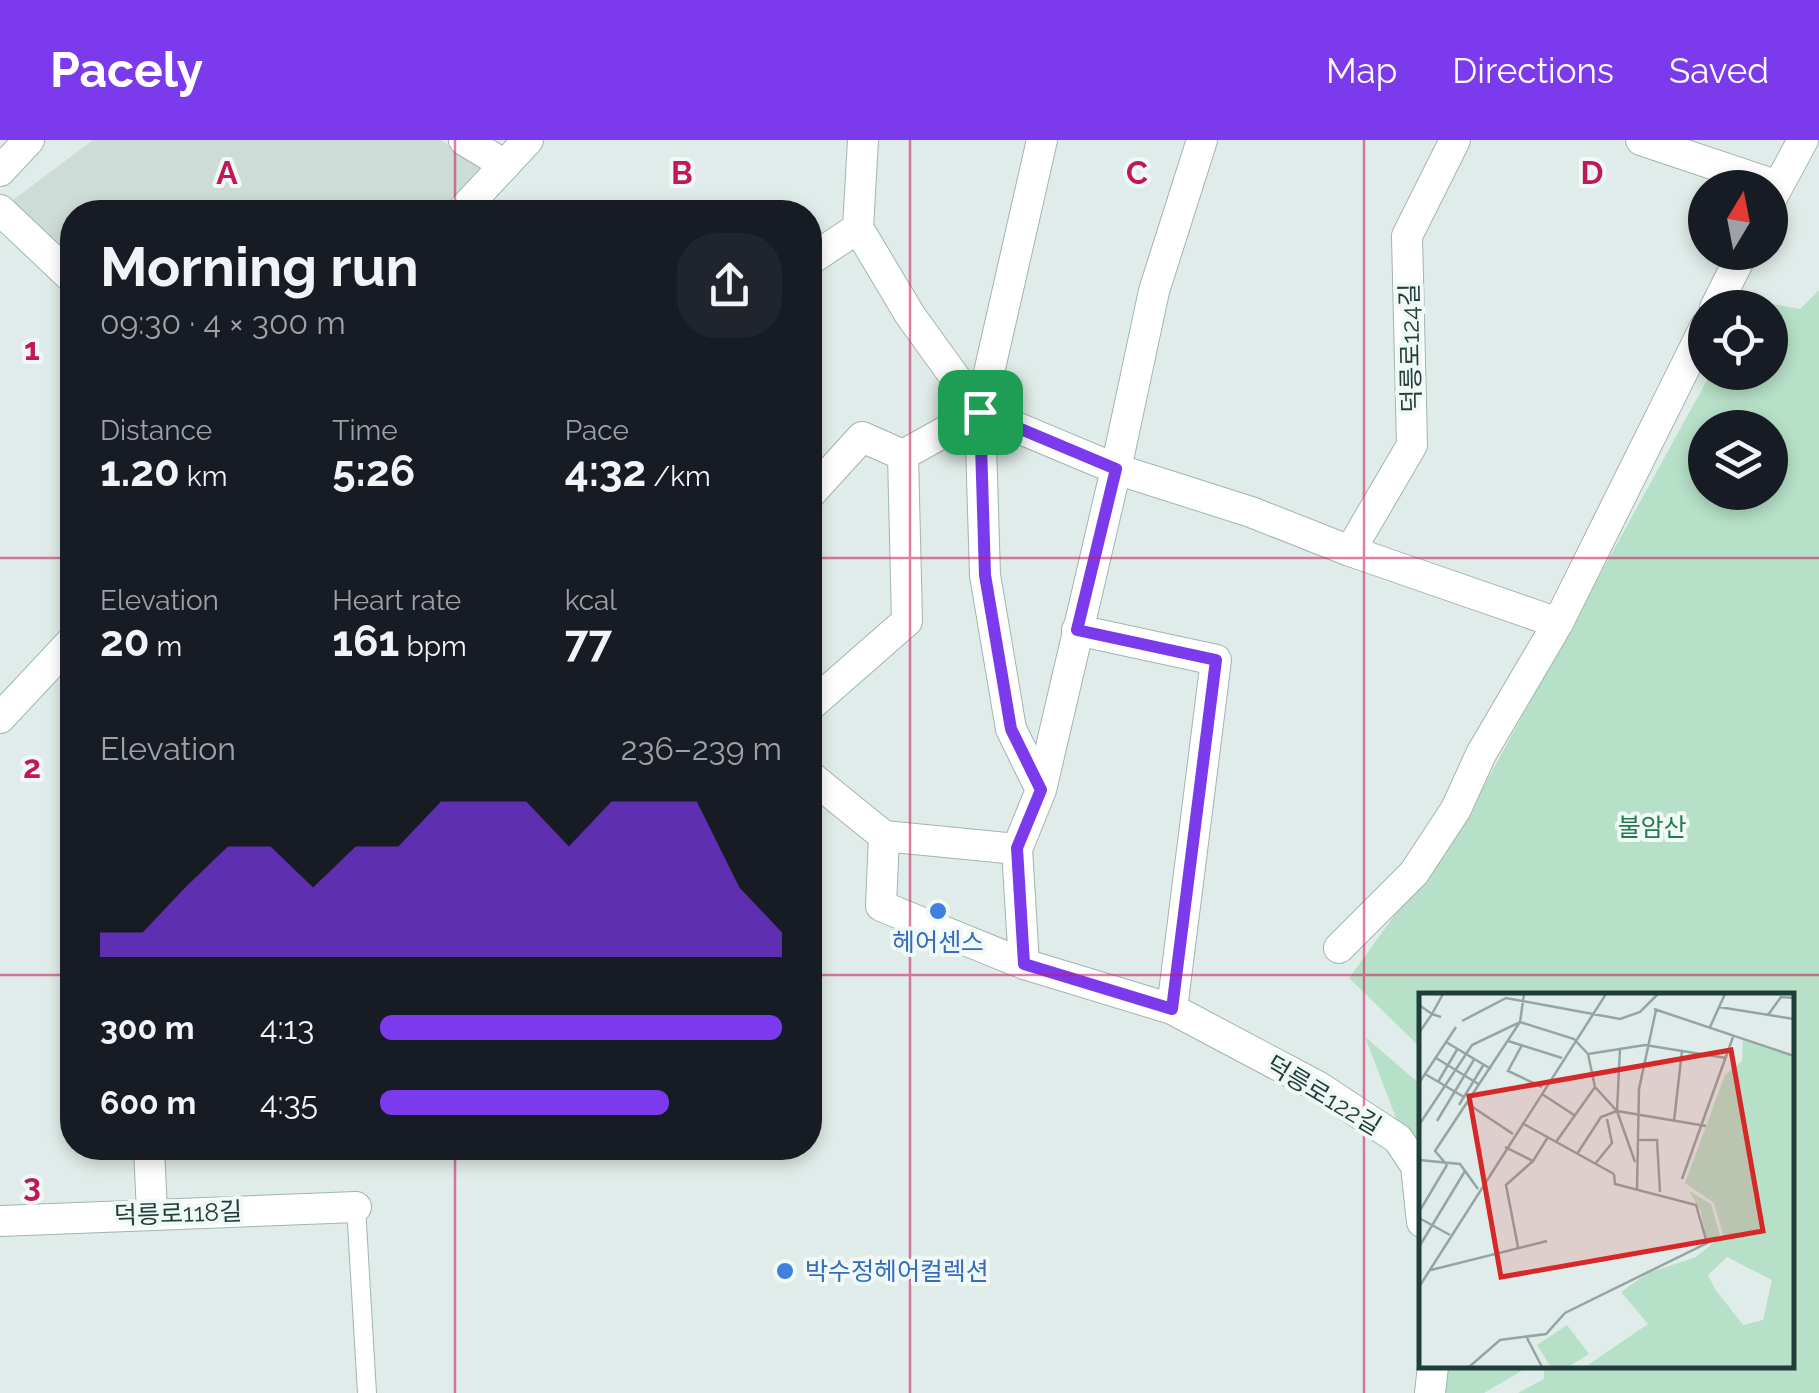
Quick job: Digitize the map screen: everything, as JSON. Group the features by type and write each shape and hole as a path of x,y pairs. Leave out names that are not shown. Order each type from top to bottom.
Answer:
{"street":[{"path":"0,171 29,140"},
{"path":"464,140 505,165"},
{"path":"481,200 528,140"},
{"path":"864,140 858,228 910,316 980,412 1116,469 1251,512 1350,552 1558,623"},
{"path":"1041,790 1011,729 985,575 980,412 1042,140"},
{"path":"1024,964 1017,848 1041,790 1154,291 1202,140"},
{"name":"덕릉로124길","path":"1350,552 1412,445 1408,236 1455,140"},
{"path":"1641,140 1715,170"},
{"path":"1787,170 1803,140"},
{"path":"0,210 60,267"},
{"path":"822,252 858,228"},
{"path":"1339,948 1414,873 1456,809 1481,754 1558,623 1688,361"},
{"path":"903,455 980,412"},
{"path":"822,481 862,437 903,455"},
{"path":"822,695 907,621 903,455"},
{"path":"1077,630 1216,660 1172,1009"},
{"path":"0,718 60,654"},
{"path":"822,786 884,836 1017,848"},
{"name":"덕릉로122길","path":"884,836 881,906 1024,964 1172,1009 1319,1087 1398,1140 1416,1166 1419,1194"},
{"path":"150,1160 152,1214"},
{"name":"덕릉로118길","path":"0,1221 356,1207"},
{"path":"1430,1393 1433,1368"}],"lane":[{"path":"356,1207 367,1393"}],"shaded area":[{"path":"93,140 441,140 481,169 449,200 60,200 60,257 5,206"}],"green space":[{"name":"불암산","path":"1819,290 1819,1393 1518,1393 1544,1379 1544,1368 1794,1368 1794,993 1419,993 1419,1046 1349,978 1469,813 1688,415 1688,510 1788,510 1788,410 1691,410 1702,390 1788,390 1788,307 1800,309"},
{"path":"1365,1037 1419,1083 1419,1178"},
{"path":"1427,1368 1523,1368 1484,1393 1428,1393"}],"place":[{"name":"헤어센스","path":"938,911"},
{"name":"박수정헤어컬렉션","path":"785,1271"}],"route":[{"path":"980,412 1116,469 1077,630 1216,660 1172,1009 1024,964 1017,848 1041,790 1011,729 985,575 980,412"}]}
